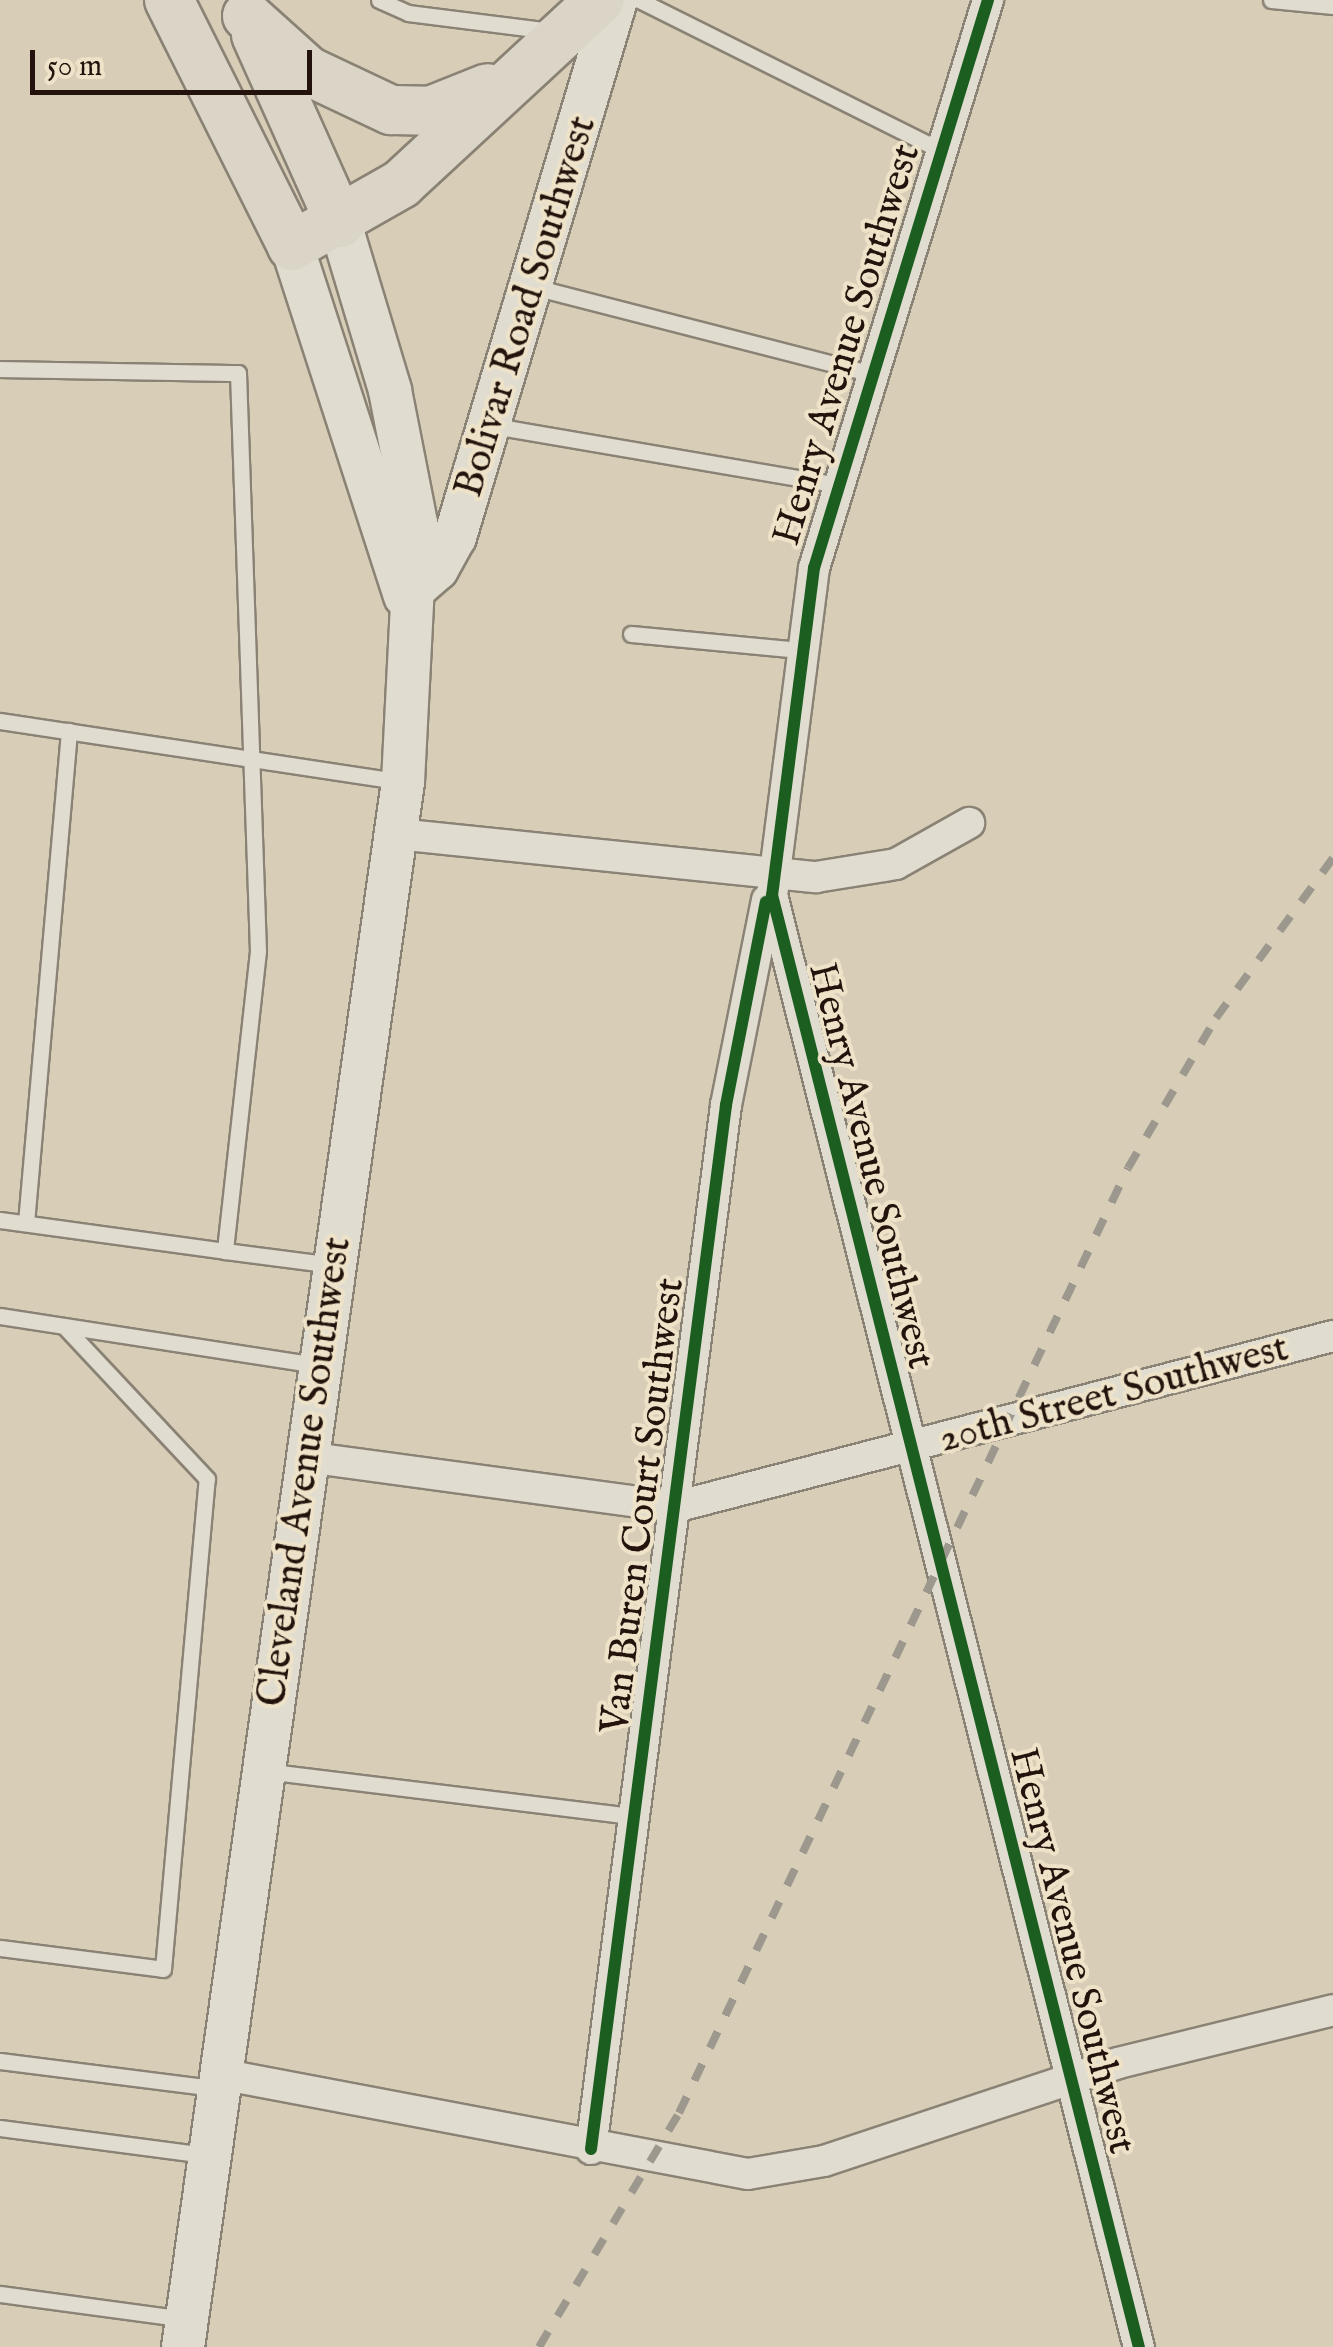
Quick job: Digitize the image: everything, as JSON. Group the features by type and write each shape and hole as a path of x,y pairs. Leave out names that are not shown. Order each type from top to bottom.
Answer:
{"main road":[{"name":"Cleveland Avenue Southwest","path":"170,0 292,246 405,596"},
{"name":"Bolivar Road Southwest","path":"292,246 340,223 401,184 514,75 600,0"},
{"name":"Bolivar Road Southwest","path":"405,596 451,548 616,0"},
{"name":"Cleveland Avenue Southwest","path":"185,2333 318,1364 337,1266 397,834 402,782 405,596 416,523 390,390 340,223 243,8"},
{"path":"243,8 308,71 391,110 456,104 514,75"}],"street":[{"name":"Henry Avenue Southwest","path":"988,0 835,484 800,650 772,873 783,956 1139,2347"},
{"path":"397,834 772,873 876,869 969,823"},
{"name":"Van Buren Court Southwest","path":"591,2149 638,1817 726,1105 772,873"},
{"name":"20th Street Southwest","path":"306,1456 676,1508 910,1450 1333,1336"},
{"path":"219,2081 702,2170 773,2171 1068,2078 1333,2010"}],"lane":[{"path":"379,0 408,13 562,32"},
{"path":"639,0 940,150"},
{"path":"1271,0 1333,6"},
{"path":"531,286 869,373"},
{"path":"0,369 238,373 258,762 258,951 225,1251"},
{"path":"486,424 835,484"},
{"path":"631,634 800,650"},
{"path":"0,721 402,782"},
{"path":"26,1224 69,731"},
{"path":"0,1220 337,1266"},
{"path":"0,1316 318,1364"},
{"path":"0,1948 163,1969 207,1480 64,1326"},
{"path":"262,1770 638,1817"},
{"path":"0,2061 219,2081"},
{"path":"0,2128 209,2156"},
{"path":"0,2294 185,2333"}],"railway":[{"path":"539,2347 679,2113 1128,1168 1216,1018 1333,858"}],"cycle path":[{"path":"988,0 814,568 772,895 1139,2347"},
{"path":"591,2149 726,1105 766,902"}]}
